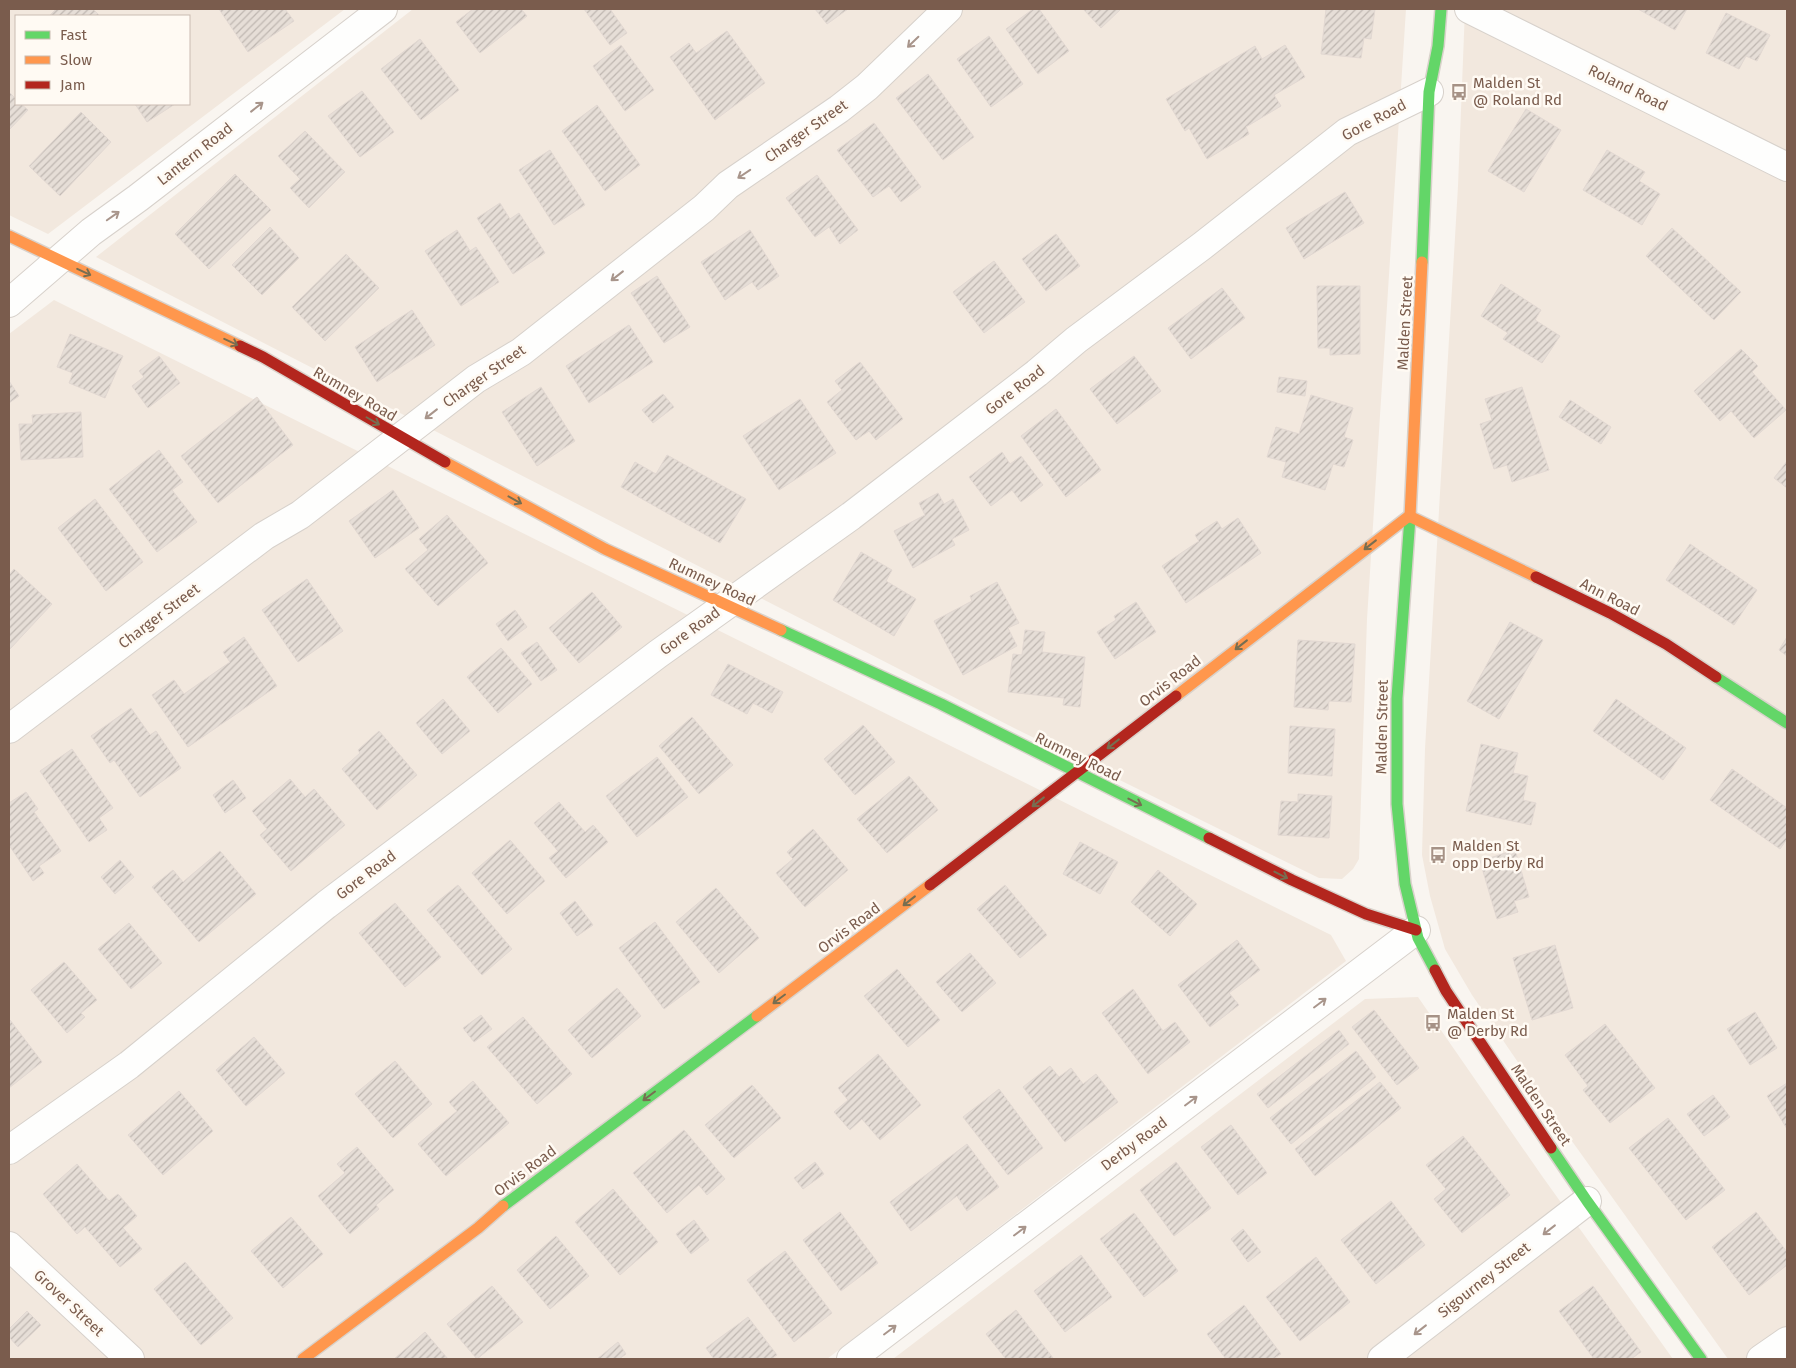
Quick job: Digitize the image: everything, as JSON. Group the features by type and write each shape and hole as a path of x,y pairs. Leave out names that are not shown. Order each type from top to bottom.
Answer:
{"street":[{"name":"Lantern Road","path":"9,303 91,232 138,198 383,9"},
{"name":"Charger Street","path":"9,729 264,536 300,515 476,379 521,352 704,208 728,185 839,110 867,87 948,9"},
{"name":"Malden Street","path":"1441,9 1438,46 1429,92 1419,352 1408,554 1397,698 1397,804 1405,884 1418,938 1446,991 1587,1200 1701,1359"},
{"name":"Roland Road","path":"1469,9 1787,167"},
{"name":"Gore Road","path":"9,1150 129,1065 326,905 658,654 851,516 1347,132 1429,92"},
{"name":"Rumney Road","path":"9,236 263,357 400,437 604,549 933,701 1292,880 1366,914 1416,930"},
{"name":"Ann Road","path":"1409,516 1618,618 1666,644 1787,723"},
{"name":"Orvis Road","path":"303,1359 478,1228 506,1203 894,914 1409,516"},
{"name":"Derby Road","path":"851,1359 1416,930"},
{"name":"Sigourney Street","path":"1382,1359 1587,1200"},
{"name":"Grover Street","path":"9,1246 130,1359"},
{"path":"1761,1359 1787,1341"}],"shaded area":[{"path":"9,9 345,9 48,234 9,215"},
{"path":"413,9 1406,9 1367,619 1359,859 1353,869 1342,879 1319,878 1014,728 96,257"},
{"path":"1465,9 1787,9 1787,1359 1728,1359 1574,1144 1472,995 1445,949 1430,896 1422,855 1425,749 1458,186"},
{"path":"54,300 1331,935 1346,961 827,1359 9,1359 9,334"},
{"path":"1418,997 1542,1176 1673,1359 893,1359 1365,999"}],"building":[{"path":"56,9 93,9 99,15 50,15"},
{"path":"219,9 285,9 294,21 248,52"},
{"path":"473,9 521,9 527,16 480,53 456,22"},
{"path":"584,9 610,9 627,33 610,45"},
{"path":"815,9 848,9 827,24"},
{"path":"1033,9 1039,9 1069,51 1038,74 1006,29"},
{"path":"1083,9 1121,9 1101,28"},
{"path":"1326,9 1375,9 1371,39 1364,38 1361,58 1321,54"},
{"path":"1638,9 1687,9 1675,30"},
{"path":"1726,13 1770,35 1757,61 1746,56 1739,69 1706,53"},
{"path":"727,31 765,83 715,120 670,57 689,43 696,53"},
{"path":"989,36 1023,84 991,107 957,59"},
{"path":"420,39 459,90 421,120 381,69"},
{"path":"621,45 654,90 625,111 593,66"},
{"path":"1285,45 1305,77 1274,95 1281,106 1246,127 1249,134 1207,159 1189,128 1185,131 1166,99 1255,46 1262,59"},
{"path":"928,74 974,137 943,160 896,98"},
{"path":"362,91 394,132 360,157 328,116"},
{"path":"9,92 15,98 15,105 22,105 28,110 9,130"},
{"path":"136,105 173,105 147,122"},
{"path":"597,105 640,165 605,191 562,131"},
{"path":"1526,109 1561,130 1524,192 1488,171"},
{"path":"81,112 111,142 60,196 29,166"},
{"path":"874,123 921,187 901,202 889,186 873,197 837,150"},
{"path":"305,131 345,172 309,208 290,188 300,179 278,156"},
{"path":"550,150 585,205 554,225 519,170"},
{"path":"1607,150 1645,172 1639,181 1660,194 1642,225 1583,190"},
{"path":"235,174 271,210 209,269 175,234"},
{"path":"817,175 858,230 840,244 829,227 815,237 786,198"},
{"path":"1345,192 1364,223 1304,259 1286,228"},
{"path":"500,203 510,219 519,213 545,253 513,274 477,218"},
{"path":"270,227 299,258 262,295 232,265"},
{"path":"1672,228 1741,292 1714,320 1646,256"},
{"path":"457,230 470,251 476,247 499,282 461,306 425,251"},
{"path":"750,230 779,276 758,290 752,282 725,300 701,262"},
{"path":"1056,234 1080,266 1046,291 1022,259"},
{"path":"346,254 379,288 325,341 292,307"},
{"path":"994,261 1025,302 984,333 953,292"},
{"path":"657,276 690,327 664,343 631,293"},
{"path":"1501,284 1541,310 1535,320 1560,336 1542,363 1503,339 1508,333 1481,316"},
{"path":"1317,286 1360,286 1360,354 1330,355 1330,348 1318,348"},
{"path":"1222,288 1245,318 1191,359 1168,328"},
{"path":"412,310 435,345 377,382 355,347"},
{"path":"629,325 653,362 589,403 566,366"},
{"path":"70,334 123,356 105,398 69,383 73,373 57,367"},
{"path":"1741,349 1758,366 1752,372 1786,410 1754,438 1731,411 1720,421 1694,391"},
{"path":"159,356 180,383 148,408 132,386 144,377 139,371"},
{"path":"1134,356 1161,391 1117,424 1090,389"},
{"path":"860,362 903,419 876,440 869,431 856,440 827,402 842,390 835,381"},
{"path":"1279,377 1307,381 1305,396 1277,392"},
{"path":"9,381 19,396 9,403"},
{"path":"541,387 575,441 537,466 502,412"},
{"path":"1522,387 1549,470 1512,482 1507,465 1494,469 1480,424 1492,420 1485,399"},
{"path":"663,394 674,407 653,423 642,410"},
{"path":"1311,395 1353,408 1344,437 1353,440 1344,467 1333,464 1325,490 1282,477 1286,462 1267,457 1276,427 1299,434"},
{"path":"257,397 293,445 218,503 181,456"},
{"path":"800,399 836,453 779,490 743,436"},
{"path":"1570,400 1611,427 1601,444 1559,417"},
{"path":"1056,409 1101,470 1066,497 1021,436"},
{"path":"81,412 83,457 21,460 19,424 33,424 32,415"},
{"path":"159,450 183,482 172,490 197,522 157,552 109,489"},
{"path":"1002,452 1010,464 1021,456 1043,485 1021,502 1012,490 991,506 969,477"},
{"path":"667,455 746,499 720,543 621,487 635,462 656,474"},
{"path":"1787,461 1787,488 1774,478"},
{"path":"393,490 419,528 375,558 349,521"},
{"path":"938,493 944,504 953,499 969,530 952,539 955,545 913,568 894,531 925,515 919,503"},
{"path":"95,499 143,562 106,591 58,528"},
{"path":"447,515 488,563 438,606 405,569 428,550 419,539"},
{"path":"1238,518 1261,553 1186,603 1162,566 1199,541 1195,535 1217,521 1222,529"},
{"path":"1690,544 1757,590 1734,625 1666,580"},
{"path":"861,552 892,570 886,581 916,599 894,636 833,600"},
{"path":"14,569 52,604 9,650 9,575"},
{"path":"307,579 343,631 298,662 262,610"},
{"path":"997,582 1019,623 1008,628 1017,646 963,675 934,621 972,601 970,596"},
{"path":"592,592 622,627 579,663 549,628"},
{"path":"1136,602 1156,632 1115,659 1097,632 1116,620 1114,616"},
{"path":"515,610 527,627 508,641 496,624"},
{"path":"1510,622 1543,640 1499,719 1467,701"},
{"path":"1025,630 1045,632 1042,652 1085,657 1080,707 1063,705 1064,698 1008,692 1013,654 1022,655"},
{"path":"244,637 277,686 188,747 152,695 174,680 184,694 230,662 223,652"},
{"path":"1787,637 1787,656 1779,650"},
{"path":"1298,640 1355,644 1351,702 1329,701 1328,710 1294,707"},
{"path":"537,642 557,670 541,681 521,653"},
{"path":"501,648 532,684 498,713 467,677"},
{"path":"728,664 783,692 772,713 753,703 747,714 711,695"},
{"path":"443,699 470,731 442,754 416,723"},
{"path":"1616,699 1686,748 1663,780 1593,731"},
{"path":"131,708 150,735 156,731 181,768 140,797 114,760 110,763 91,736"},
{"path":"692,717 733,765 699,794 659,746"},
{"path":"863,725 895,762 855,795 824,759"},
{"path":"1290,726 1335,729 1332,776 1288,773"},
{"path":"379,731 417,775 377,810 342,769 360,753 358,750"},
{"path":"1481,744 1518,753 1513,773 1528,776 1523,800 1536,803 1531,825 1466,811"},
{"path":"72,749 113,808 99,818 107,830 89,842 40,771"},
{"path":"657,757 688,797 637,837 606,796"},
{"path":"1732,769 1787,808 1787,839 1780,849 1710,800"},
{"path":"909,776 938,810 887,853 857,819"},
{"path":"290,779 305,797 314,789 345,825 291,871 260,835 267,829 252,811"},
{"path":"233,780 246,798 225,813 213,795"},
{"path":"26,792 38,809 34,812 61,851 39,866 44,873 33,881 9,845 9,803"},
{"path":"1298,794 1332,796 1329,838 1278,835 1281,801 1298,802"},
{"path":"559,802 585,832 593,825 608,842 566,878 549,858 558,851 534,823"},
{"path":"813,829 848,870 805,907 776,873 793,859 787,852"},
{"path":"510,840 545,881 507,914 472,873"},
{"path":"1080,842 1118,862 1100,894 1063,874"},
{"path":"1515,850 1529,897 1514,901 1518,912 1497,919 1480,861"},
{"path":"220,851 256,894 199,942 152,887 173,870 183,882"},
{"path":"120,860 134,877 115,894 101,877"},
{"path":"1158,870 1197,904 1170,936 1131,902"},
{"path":"458,885 512,949 482,975 427,910"},
{"path":"1005,885 1047,935 1020,958 977,909"},
{"path":"716,888 759,938 719,973 676,922"},
{"path":"575,901 593,925 577,936 560,913"},
{"path":"395,903 441,957 405,987 359,933"},
{"path":"655,922 700,982 664,1009 619,948"},
{"path":"129,923 162,963 131,989 98,949"},
{"path":"1237,940 1260,970 1229,993 1239,1005 1210,1027 1178,985"},
{"path":"1555,945 1573,1008 1532,1020 1513,958"},
{"path":"970,953 996,983 962,1012 936,982"},
{"path":"64,962 97,1000 81,1013 85,1017 67,1033 31,990"},
{"path":"897,969 940,1020 908,1047 864,996"},
{"path":"617,988 641,1016 592,1058 568,1030"},
{"path":"1133,989 1163,1031 1175,1022 1190,1042 1148,1074 1102,1013"},
{"path":"1374,1010 1419,1068 1397,1085 1352,1027"},
{"path":"1755,1012 1777,1048 1750,1065 1727,1029"},
{"path":"481,1015 492,1029 474,1042 463,1028"},
{"path":"523,1017 572,1074 537,1104 487,1047"},
{"path":"9,1021 42,1062 9,1088"},
{"path":"1605,1024 1655,1088 1610,1123 1583,1090 1588,1086 1565,1055"},
{"path":"1339,1030 1349,1044 1268,1108 1257,1094"},
{"path":"254,1037 285,1073 246,1106 216,1070"},
{"path":"1356,1051 1376,1077 1291,1144 1270,1118"},
{"path":"878,1054 921,1105 880,1140 862,1119 850,1130 834,1112 848,1100 838,1088"},
{"path":"395,1061 432,1104 393,1138 355,1094"},
{"path":"1050,1066 1059,1077 1071,1068 1083,1084 1096,1074 1118,1102 1065,1142 1023,1087"},
{"path":"473,1081 509,1123 446,1176 418,1144 457,1111 449,1102"},
{"path":"1380,1082 1401,1108 1315,1176 1295,1149"},
{"path":"1787,1083 1787,1129 1767,1096"},
{"path":"752,1085 781,1118 734,1158 705,1125"},
{"path":"999,1089 1043,1148 1008,1175 963,1117"},
{"path":"179,1091 213,1131 163,1175 128,1135"},
{"path":"1713,1095 1730,1117 1704,1136 1687,1114"},
{"path":"1668,1118 1725,1190 1686,1220 1629,1148"},
{"path":"1231,1125 1267,1173 1238,1195 1201,1147"},
{"path":"684,1130 725,1179 707,1195 699,1185 667,1213 633,1173"},
{"path":"1463,1136 1510,1195 1462,1233 1434,1199 1446,1189 1426,1165"},
{"path":"967,1144 999,1187 967,1211 957,1196 911,1231 890,1202"},
{"path":"357,1147 394,1190 376,1205 379,1209 350,1234 318,1196 345,1173 337,1164"},
{"path":"815,1162 824,1174 803,1189 794,1178"},
{"path":"1176,1162 1211,1208 1174,1236 1140,1190"},
{"path":"77,1164 109,1201 118,1194 137,1216 123,1228 142,1249 120,1267 85,1227 77,1234 43,1194"},
{"path":"613,1189 658,1242 620,1275 575,1222"},
{"path":"1391,1201 1425,1245 1376,1284 1341,1240"},
{"path":"840,1212 878,1263 841,1291 803,1240"},
{"path":"1756,1212 1787,1252 1787,1265 1749,1295 1712,1247"},
{"path":"1134,1213 1178,1271 1144,1297 1100,1239"},
{"path":"291,1217 323,1254 283,1288 251,1251"},
{"path":"694,1220 709,1240 691,1254 676,1234"},
{"path":"1243,1229 1261,1252 1248,1262 1231,1239"},
{"path":"556,1236 589,1276 550,1309 517,1270"},
{"path":"785,1251 832,1313 794,1342 747,1280"},
{"path":"1081,1255 1112,1297 1065,1332 1034,1291"},
{"path":"1316,1257 1350,1302 1300,1341 1266,1297"},
{"path":"185,1262 233,1318 201,1345 154,1289"},
{"path":"492,1286 523,1322 477,1359 447,1324"},
{"path":"1593,1286 1641,1352 1631,1359 1594,1359 1559,1311"},
{"path":"1244,1305 1281,1354 1273,1359 1226,1359 1207,1334"},
{"path":"1016,1310 1053,1358 1006,1359 986,1334"},
{"path":"27,1311 41,1325 18,1347 9,1337 9,1329"},
{"path":"748,1317 777,1355 771,1359 714,1359 706,1348"},
{"path":"425,1332 448,1359 394,1359"},
{"path":"618,1342 626,1354 619,1359 597,1359"}],"traffic: fast":[{"path":"1422,262 1429,92 1438,46 1441,9"},
{"path":"1410,517 1397,698 1397,804 1405,884 1418,938 1435,970"},
{"path":"781,630 941,704 1209,838"},
{"path":"1716,677 1787,723"},
{"path":"503,1206 757,1016"},
{"path":"1551,1148 1701,1359"}],"traffic: slow":[{"path":"9,236 240,346"},
{"path":"1410,517 1422,262"},
{"path":"445,462 605,549 781,630"},
{"path":"1176,696 1409,516 1536,577"},
{"path":"757,1016 930,885"},
{"path":"303,1359 478,1228 503,1206"}],"traffic: jam":[{"path":"240,346 263,357 445,462"},
{"path":"1536,577 1610,613 1666,644 1716,677"},
{"path":"930,885 1176,696"},
{"path":"1209,838 1292,880 1366,914 1416,930"},
{"path":"1435,970 1446,991 1551,1148"}],"place":[{"name":"Malden St @ Roland Rd","path":"1459,92"},
{"name":"Malden St opp Derby Rd","path":"1438,855"},
{"name":"Malden St @ Derby Rd","path":"1433,1023"}]}
